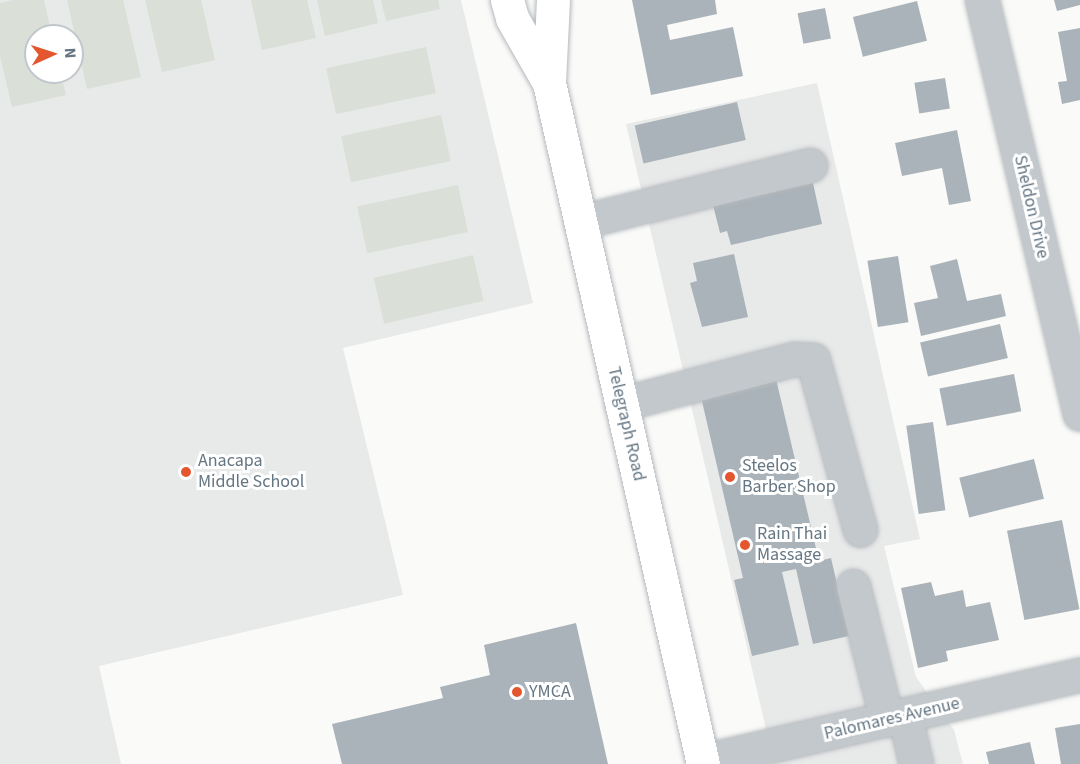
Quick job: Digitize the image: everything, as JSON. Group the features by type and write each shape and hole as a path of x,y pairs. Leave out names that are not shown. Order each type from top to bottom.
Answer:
{"main road":[{"name":"Telegraph Road","path":"507,0 512,18 549,83"},
{"name":"Telegraph Road","path":"553,0 549,83 703,763"}],"street":[{"name":"Sheldon Drive","path":"982,0 1080,414"},
{"path":"580,222 810,165"},
{"path":"621,404 794,359 813,360 819,372 860,530"},
{"path":"853,586 896,719 916,764"},
{"name":"Palomares Avenue","path":"703,763 1080,675"}],"shaded area":[{"name":"Anacapa Middle School","path":"0,0 461,0 533,303 343,348 403,595 99,666 121,764 0,764"},
{"path":"12,0 44,0 49,24 24,24 24,84 63,84 66,95 12,107 0,56 0,3"},
{"path":"67,0 123,0 141,77 87,89 84,76 84,24 72,24"},
{"path":"145,0 201,0 215,60 162,72"},
{"path":"251,0 307,0 316,38 262,50"},
{"path":"317,0 373,0 378,23 325,36"},
{"path":"381,0 438,0 440,9 386,21"},
{"path":"426,47 436,93 336,114 326,68"},
{"path":"817,83 920,539 884,546 916,677 954,730 963,764 774,764 626,124"},
{"path":"441,115 451,161 351,182 341,136"},
{"path":"458,185 468,232 367,253 357,206"},
{"path":"473,255 484,301 384,324 374,278"}],"building":[{"path":"632,0 715,0 717,14 667,25 670,40 733,27 743,76 651,95"},
{"path":"1054,0 1080,0 1080,5 1057,11"},
{"path":"917,1 927,41 863,57 853,17"},
{"path":"825,8 831,38 803,44 798,13"},
{"path":"1080,28 1080,100 1062,104 1058,82 1067,81 1058,32"},
{"path":"945,78 950,109 919,113 914,83"},
{"path":"737,102 746,140 643,164 635,126"},
{"path":"957,130 971,201 949,205 942,168 902,176 895,143"},
{"path":"813,183 822,224 731,245 727,231 720,233 712,201 729,197 730,202"},
{"path":"734,254 748,317 702,327 690,283 697,281 693,263"},
{"path":"898,256 908,322 878,327 867,261"},
{"path":"957,259 967,301 1001,294 1006,316 921,336 914,303 938,298 930,266"},
{"path":"1000,324 1008,358 928,377 920,342"},
{"path":"1014,374 1021,411 947,426 939,389"},
{"path":"776,379 819,561 831,558 849,636 813,644 796,569 782,572 799,645 752,656 734,580 743,578 701,397"},
{"path":"933,422 945,510 919,514 906,426"},
{"path":"1034,459 1044,499 969,517 959,478"},
{"path":"1062,520 1079,609 1024,620 1007,531"},
{"path":"931,582 935,596 963,590 966,607 990,602 999,640 946,651 948,661 918,668 901,588"},
{"name":"YMCA","path":"576,623 608,764 342,764 332,724 443,698 440,687 490,675 484,645"},
{"path":"1080,724 1080,764 1061,764 1055,728"},
{"path":"1030,742 1035,764 989,764 986,752"}],"place":[{"name":"Anacapa Middle School","path":"186,472"},
{"name":"Steelos Barber Shop","path":"730,477"},
{"name":"Rain Thai Massage","path":"745,545"},
{"name":"YMCA","path":"517,692"}]}
